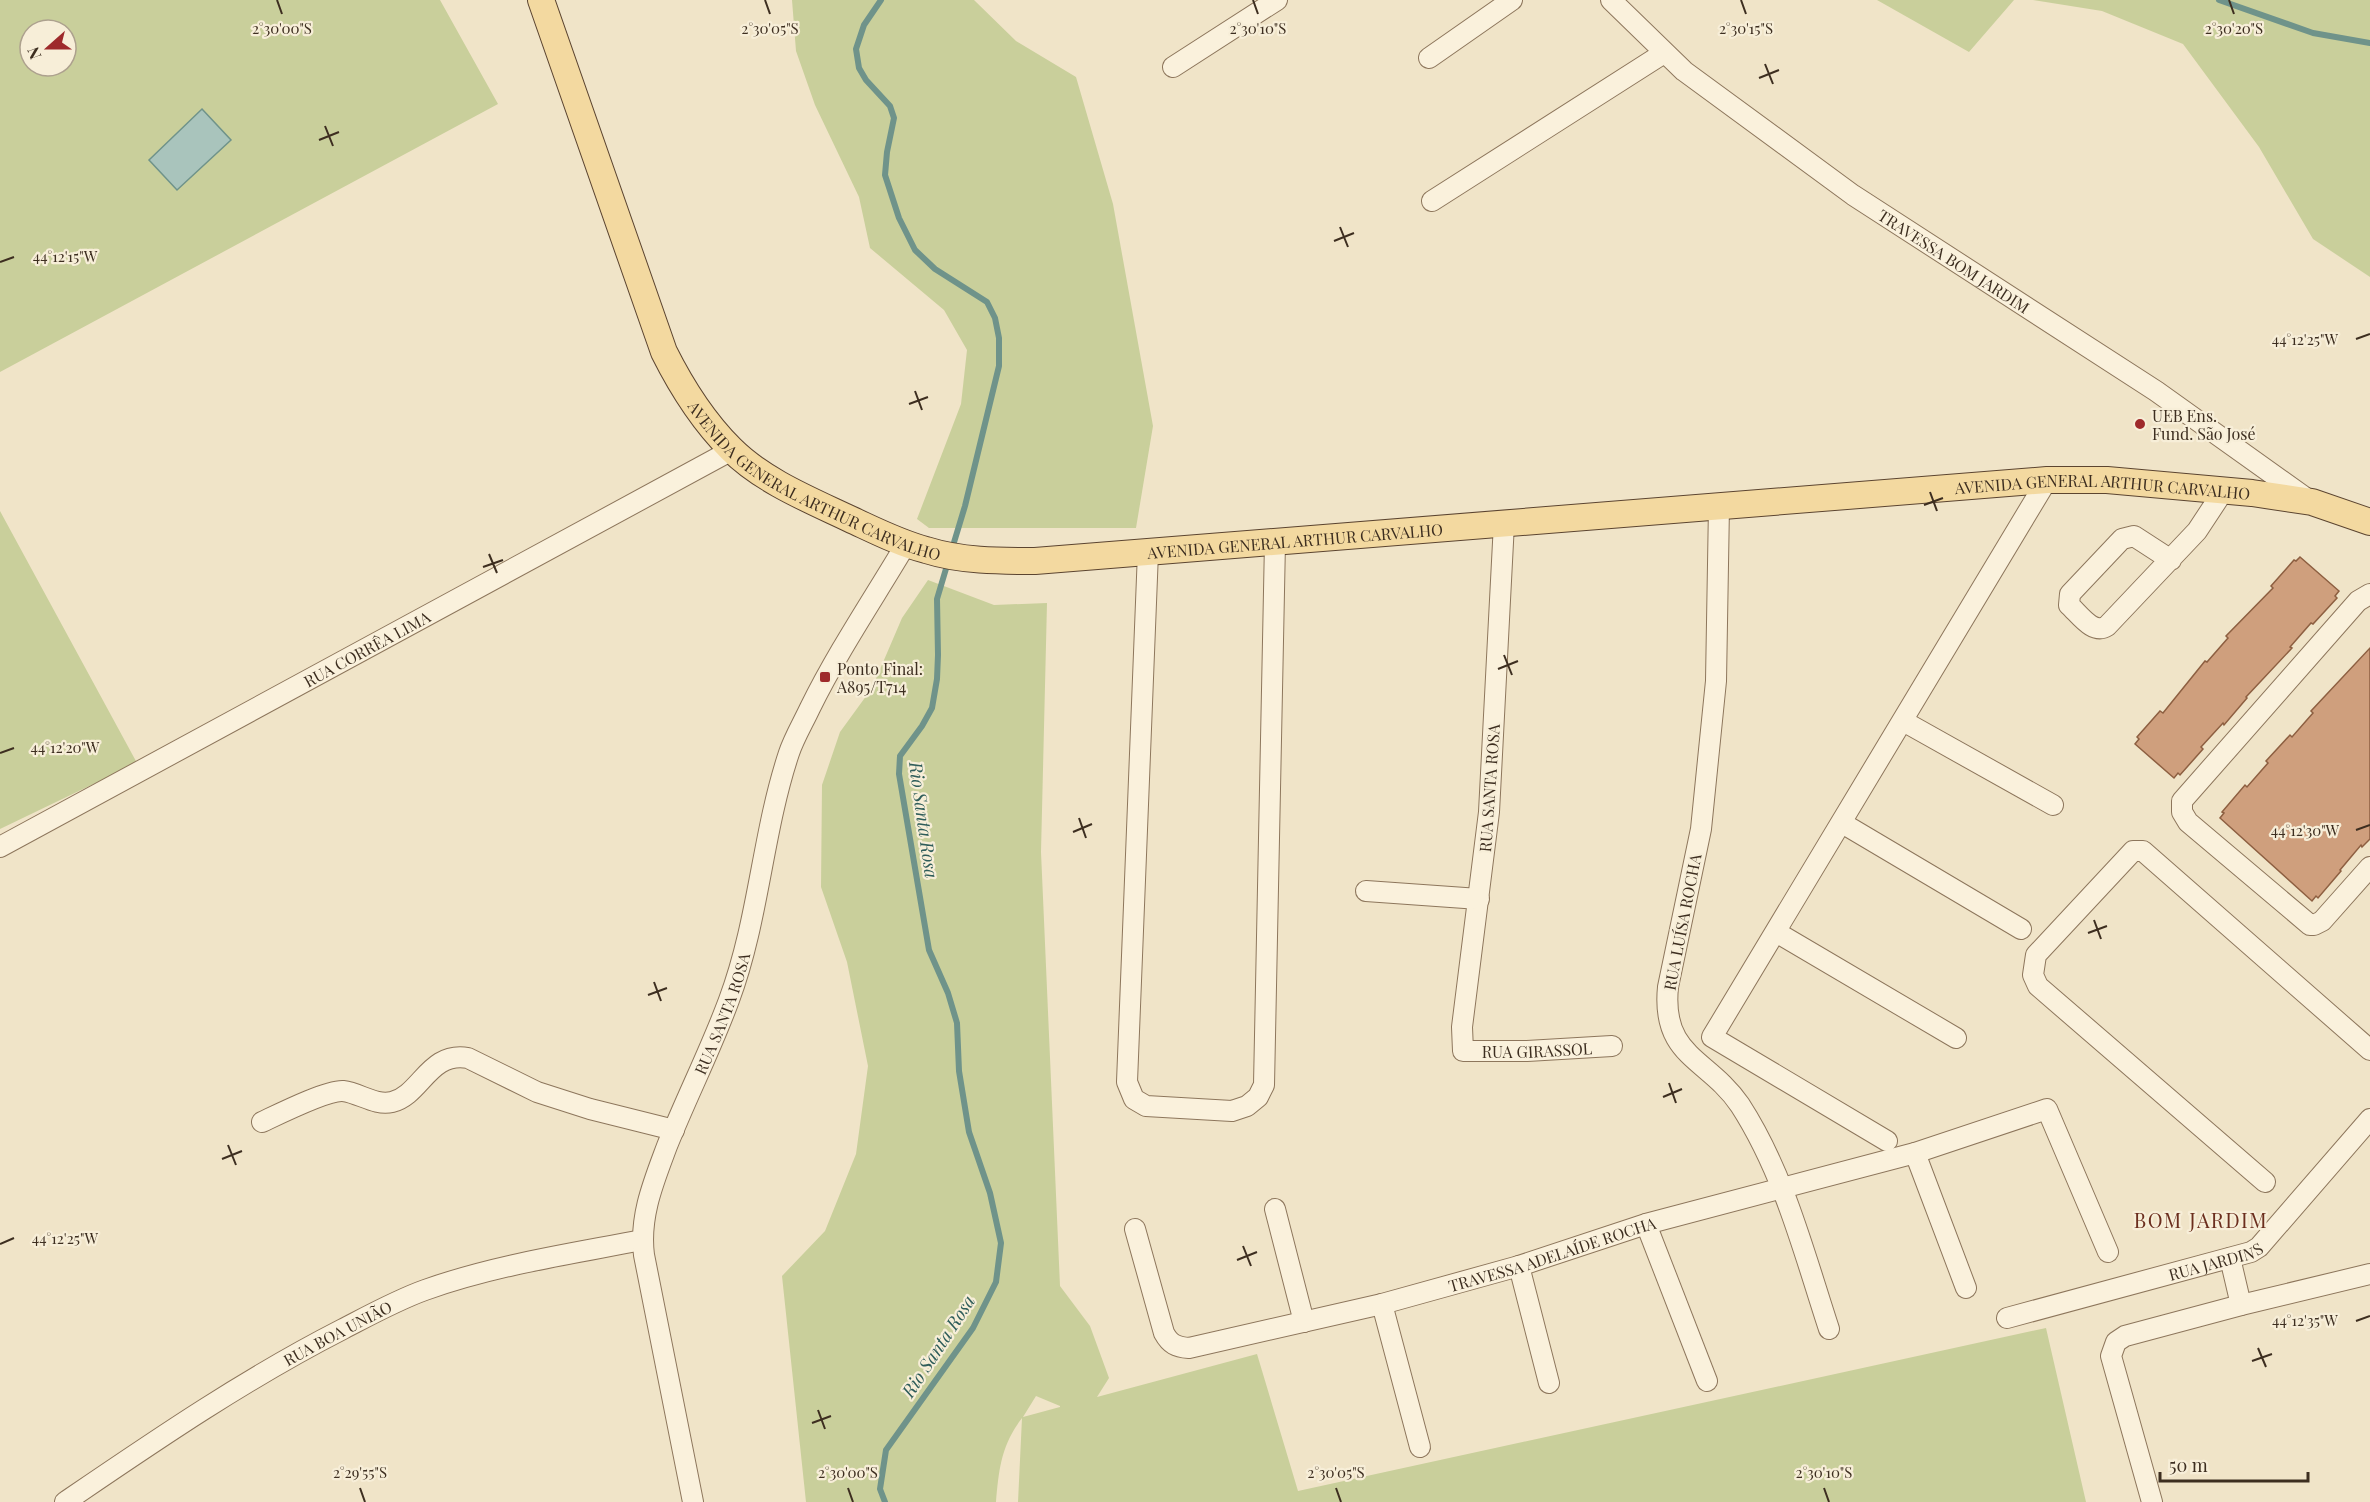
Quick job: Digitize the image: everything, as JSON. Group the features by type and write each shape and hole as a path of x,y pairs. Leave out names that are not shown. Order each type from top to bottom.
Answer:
{"main road":[{"name":"AVENIDA GENERAL ARTHUR CARVALHO","path":"541,0 664,352 681,387 703,418 732,450 770,478 824,506 917,547 978,560 1035,561 2047,480 2107,480 2224,490 2312,502 2370,522"}],"street":[{"path":"1173,67 1277,0"},
{"path":"1429,58 1512,0"},
{"name":"TRAVESSA BOM JARDIM","path":"1611,0 1664,53 1716,95 1853,195 2156,391 2312,502"},
{"path":"1432,201 1664,53"},
{"name":"RUA CORRÊA LIMA","path":"0,847 732,450"},
{"path":"1887,1141 1712,1037 2047,480"},
{"path":"2170,560 2134,536 2127,536 2070,594 2069,605 2095,629 2107,626 2170,560 2197,531 2224,490"},
{"name":"RUA LUÍSA ROCHA","path":"1719,506 1716,681 1701,830 1666,1005 1675,1038 1684,1050 1737,1102 1749,1120 1783,1190 1829,1329"},
{"name":"RUA SANTA ROSA","path":"1463,1052 1462,1027 1489,812 1504,523"},
{"path":"1148,552 1127,1082 1134,1099 1146,1106 1232,1111 1247,1106 1258,1097 1264,1085 1275,542"},
{"name":"RUA SANTA ROSA","path":"693,1502 642,1240 646,1208 652,1184 738,974 750,931 765,843 790,751 825,677 917,547"},
{"path":"2370,594 2362,597 2350,610 2182,801 2182,812 2188,822 2310,925 2322,921 2370,867"},
{"path":"1903,721 2053,805"},
{"path":"1842,823 2021,929"},
{"path":"2265,1182 2038,986 2033,975 2036,955 2133,851 2143,851 2370,1050"},
{"path":"1366,891 1479,899"},
{"path":"1776,932 1956,1038"},
{"name":"RUA GIRASSOL","path":"1463,1052 1612,1046"},
{"path":"262,1122 342,1091 382,1103 394,1102 440,1063 459,1057 468,1058 537,1092 590,1109 674,1130"},
{"name":"TRAVESSA ADELAÍDE ROCHA","path":"1135,1229 1160,1323 1169,1342 1177,1347 1189,1348 1382,1304 1519,1266 1646,1224 1783,1190 1915,1153 2047,1109 2108,1251"},
{"name":"RUA JARDINS","path":"2007,1318 2251,1252 2259,1247 2370,1119"},
{"path":"1915,1153 1966,1288"},
{"path":"1275,1209 1304,1322"},
{"path":"1646,1224 1707,1381"},
{"name":"RUA BOA UNIÃO","path":"65,1502 199,1411 284,1359 384,1308 459,1279 642,1240"},
{"path":"2230,1258 2241,1305"},
{"path":"1519,1266 1549,1383"},
{"path":"2152,1502 2111,1356 2116,1342 2125,1336 2370,1274"},
{"path":"1382,1304 1420,1447"}],"green space":[{"path":"0,0 440,0 498,104 0,372"},
{"path":"792,0 974,0 1016,41 1076,77 1113,204 1153,426 1136,528 929,528 917,519 961,404 967,350 944,310 870,248 859,197 815,105 796,51"},
{"path":"1877,0 2014,0 1969,52"},
{"path":"2033,0 2370,0 2370,277 2313,239 2259,147 2183,44 2102,11"},
{"path":"0,511 137,763 0,829"},
{"path":"928,580 994,605 1047,603 1041,852 1060,1286 1090,1326 1109,1378 1097,1397 1257,1354 1298,1491 2046,1328 2086,1502 1018,1502 1022,1418 1005,1448 998,1479 996,1502 806,1502 782,1276 825,1231 856,1154 868,1066 847,962 821,887 822,785 840,732 872,688 902,618","holes":["1036,1396 1060,1407 1023,1417"]}],"water":[{"path":"202,109 231,140 177,190 149,160"}],"building":[{"path":"2300,557 2339,591 2335,596 2337,598 2313,624 2311,623 2224,725 2223,723 2201,747 2203,749 2180,775 2178,773 2174,778 2135,744 2139,739 2137,737 2160,711 2163,713 2205,661 2207,662 2228,638 2226,636 2273,588 2271,586 2294,560"},
{"path":"2370,648 2370,839 2362,847 2361,845 2318,898 2316,896 2312,901 2220,818 2224,813 2222,812 2245,785 2247,787 2268,763 2266,761 2290,735 2292,737 2313,713 2311,711"}],"waterway":[{"name":"Rio Santa Rosa","path":"881,0 864,25 856,49 859,68 866,80 890,106 894,118 885,175 899,218 915,250 935,269 987,302 995,318 999,338 999,366 965,506 952,549"},
{"path":"2219,0 2313,33 2370,43"},
{"name":"Rio Santa Rosa","path":"885,1502 880,1489 886,1450 973,1328 996,1282 1001,1243 990,1193 969,1132 959,1071 957,1023 948,993 929,950 899,774 900,756 932,708 937,679 937,599 948,562"}],"place":[{"name":"UEB Ens. Fund. São José","path":"2140,424"},
{"name":"Ponto Final: A895/T714","path":"825,677"}],"district":[{"name":"BOM JARDIM","path":"2201,1219"}]}
